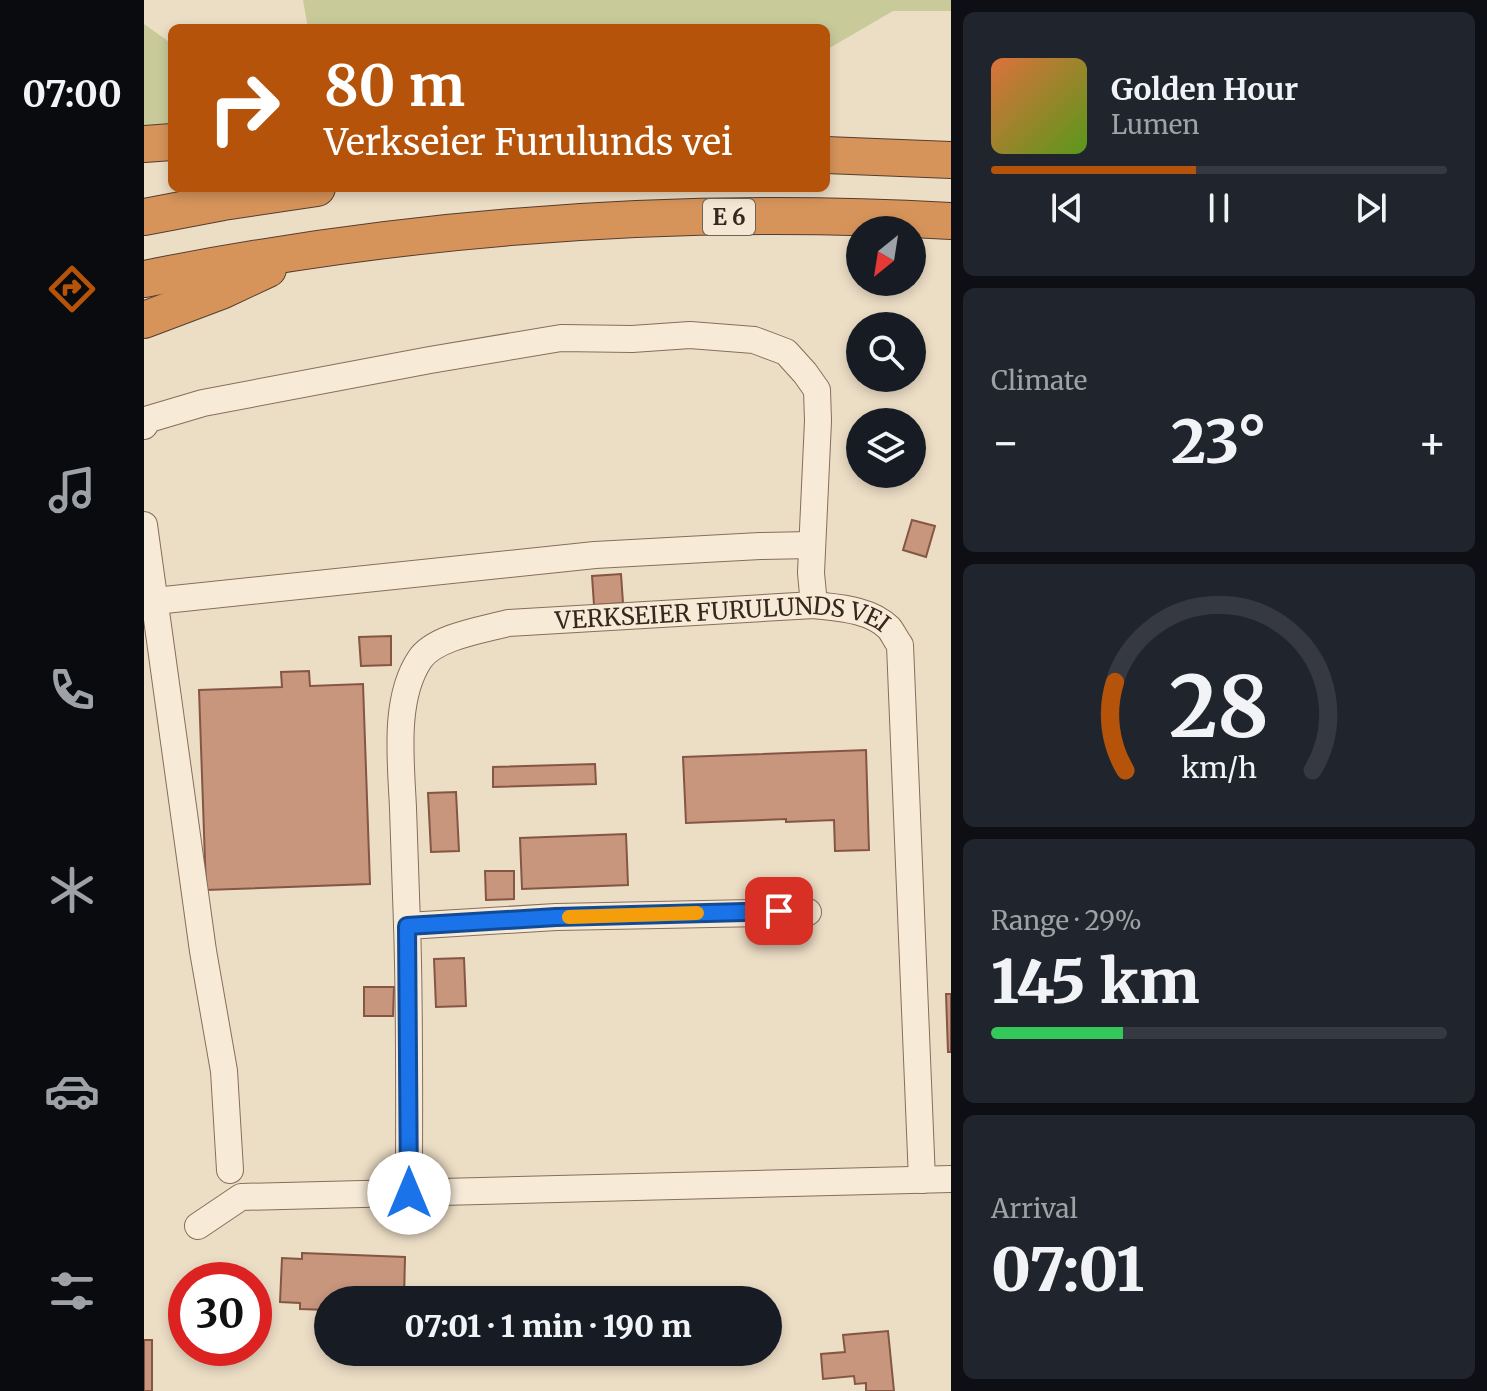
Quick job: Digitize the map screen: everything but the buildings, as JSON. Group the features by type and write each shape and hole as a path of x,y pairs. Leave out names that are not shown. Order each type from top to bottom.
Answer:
{"highway":[{"path":"144,144 168,142"},
{"path":"830,155 951,160"},
{"path":"144,217 290,192"},
{"name":"E 6","path":"144,279 320,248 491,229 670,218 787,216 951,221"},
{"path":"144,320 320,248"}],"street":[{"path":"144,426 149,419 203,403 561,338 632,339 690,335 754,340 786,352 817,390 811,545 814,605"},
{"path":"144,525 203,951 224,1071 230,1170"},
{"path":"155,601 595,555 811,545"},
{"name":"VERKSEIER FURULUNDS VEI","path":"409,1193 407,926 400,746 403,705 409,680 420,660 430,647 508,623 814,605 850,609 872,617 889,628 900,645 922,1180"},
{"path":"407,926 556,917 808,912"},
{"path":"198,1226 241,1197 951,1179"}],"green space":[{"path":"303,0 951,0 951,11 893,11 830,48 830,24 307,24"},
{"path":"144,24 168,41 168,127 144,130"}],"slow traffic":[{"path":"569,917 697,913"}],"route":[{"path":"409,1193 407,926 556,917 779,911"}]}
